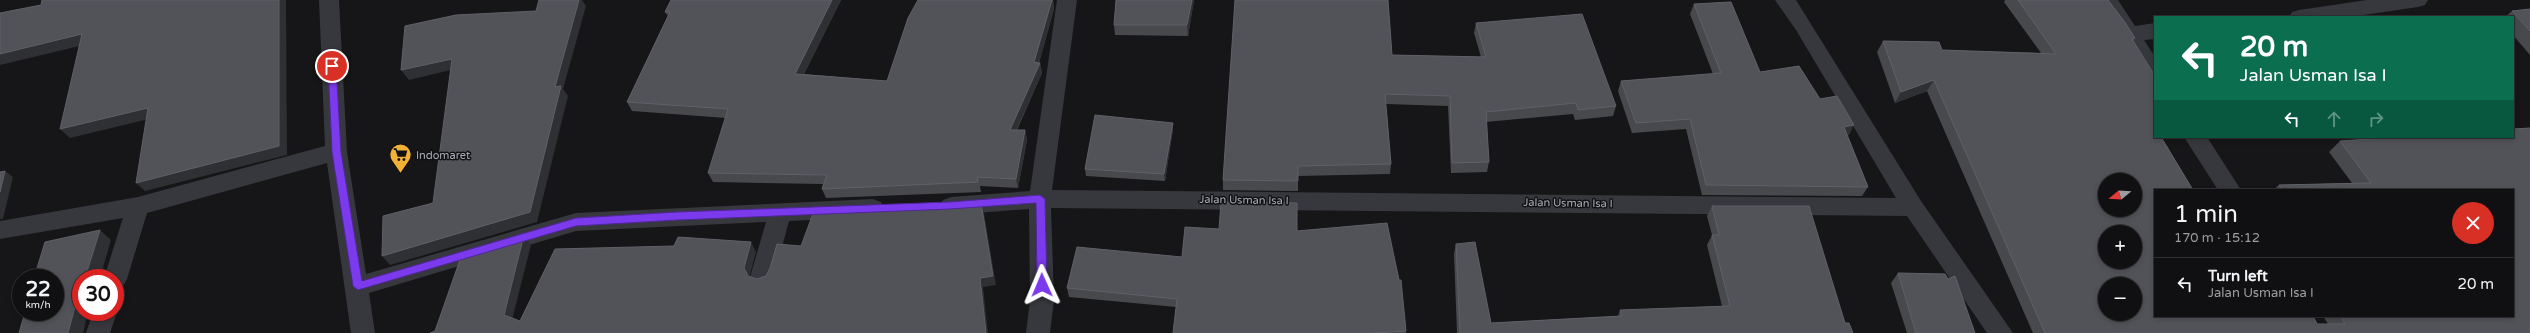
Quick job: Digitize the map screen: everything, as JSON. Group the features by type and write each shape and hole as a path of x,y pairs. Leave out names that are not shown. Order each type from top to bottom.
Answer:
{"street":[{"path":"330,0 336,152 358,286 363,333"},
{"path":"1038,333 1042,300 1040,199 1053,92 1067,0"},
{"path":"1785,0 1803,25 1914,206 2001,333"},
{"path":"2108,0 2154,72"},
{"path":"2306,16 2418,0"},
{"path":"2130,34 2154,31"},
{"path":"2197,138 2229,189"},
{"path":"0,230 138,206 336,152"},
{"name":"Jalan Usman Isa I","path":"927,206 1040,199 1914,206"},
{"path":"118,269 138,206"},
{"path":"358,286 576,222 780,211 896,208"},
{"path":"762,277 780,211"},
{"path":"98,333 102,321"}],"building":[{"path":"42,0 279,0 279,146 136,183 148,108 60,129 82,34 0,54 0,13 41,5"},
{"path":"539,0 579,0 555,87 561,86 530,212 382,256 383,216 433,203 452,59 401,70 405,26 456,15 536,11"},
{"path":"671,0 832,0 795,74 887,81 908,18 918,0 1052,0 1034,62 1040,63 1010,130 1025,130 1016,179 977,177 978,182 822,189 827,175 708,173 728,109 627,102 670,12 665,12"},
{"path":"1116,0 1192,0 1187,25 1114,25"},
{"path":"1235,0 1388,0 1392,55 1486,57 1476,23 1582,14 1616,106 1578,110 1576,103 1486,112 1489,162 1452,163 1450,96 1385,94 1391,164 1298,166 1298,181 1223,180"},
{"path":"2018,0 2108,0 2135,38 2132,39 2154,74 2154,138 2162,138 2192,189 2154,189 2154,317 2314,317 2317,324 2345,324 2342,317 2514,317 2514,189 2281,189 2279,185 2371,183 2340,141 2384,138 2514,138 2514,129 2530,128 2530,333 2045,333 1934,80 1901,92 1883,41 1939,42 1942,50 2056,54"},
{"path":"1731,2 1760,72 1799,66 1820,99 1837,96 1854,125 1844,127 1868,187 1706,185 1690,119 1636,123 1621,81 1721,73 1694,4"},
{"path":"2530,9 2530,31 2512,11"},
{"path":"1095,115 1173,123 1164,174 1085,169"},
{"path":"5,171 0,192 0,172"},
{"path":"1221,202 1297,203 1297,231 1387,223 1399,280 1401,280 1406,331 1372,333 1173,333 1177,299 1067,288 1077,247 1182,257 1185,227 1219,229"},
{"path":"981,203 993,276 980,278 986,333 430,333 435,331 462,254 524,235 504,315 520,321 555,249 674,246 678,237 751,242 744,268 748,276 757,279 766,276 777,244 801,246 814,211"},
{"path":"1712,206 1809,206 1845,323 1849,323 1853,333 1460,333 1456,244 1475,242 1491,323 1622,316 1620,310 1730,306 1712,235 1719,235"},
{"path":"100,230 88,269 72,269 72,318 68,333 19,333 22,321 64,321 64,269 37,269 45,242"},
{"path":"1898,273 1945,274 1948,279 1955,276 1975,333 1916,333"}],"place":[{"name":"Indomaret","path":"401,174"}],"route":[{"path":"332,66 336,152 358,286 557,226 576,222 780,211 950,206 1040,199 1042,285"}]}
